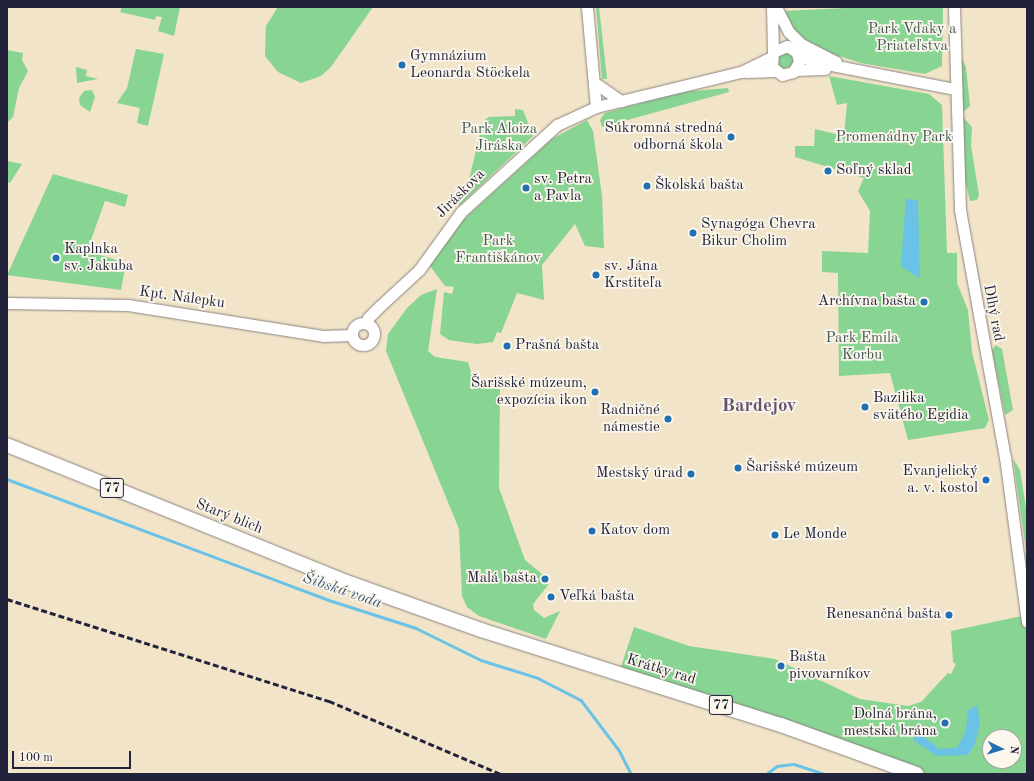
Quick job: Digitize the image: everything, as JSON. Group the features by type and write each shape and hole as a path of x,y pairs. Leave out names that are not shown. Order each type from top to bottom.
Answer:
{"main road":[{"name":"Starý blich","path":"7,445 338,579 441,615"},
{"name":"Krátky rad","path":"441,615 781,725 916,774"}],"street":[{"path":"587,7 596,107"},
{"path":"774,7 787,46 811,61 955,89"},
{"path":"774,7 772,55 775,71 786,75 795,70 851,69"},
{"path":"774,7 789,32 801,44 851,69"},
{"name":"Dlhý rad","path":"954,7 955,89 961,219 1005,457 1027,622"},
{"path":"772,55 787,46"},
{"path":"795,70 797,53"},
{"name":"Jiráskova","path":"741,72 772,55"},
{"name":"Jiráskova","path":"368,324 368,318 419,270 461,212 553,128 596,107 741,72 775,71"},
{"path":"595,83 621,101"},
{"name":"Kpt. Nálepku","path":"7,303 128,306 323,336 351,335"},
{"path":"368,324 374,333 370,343 356,344 351,335 355,326 368,324"}],"green space":[{"path":"122,7 180,7 174,36 158,31 162,17 156,16 155,20 120,12"},
{"path":"278,7 373,7 331,67 321,76 301,83 278,72 265,56 266,26"},
{"path":"596,7 599,7 607,79 602,79"},
{"name":"Park Vďaky a Priateľstva","path":"867,7 943,7 942,66 925,74 861,63 816,49 795,30 783,11"},
{"path":"136,49 164,54 148,126 137,123 140,108 117,103 127,88"},
{"path":"7,50 23,53 22,60 28,71 19,88 13,117 7,123"},
{"path":"785,52 792,57 793,60 788,67 785,68 778,63 777,60 782,53"},
{"path":"962,59 966,67 970,106 962,113"},
{"path":"76,67 87,70 86,76 98,79 77,83"},
{"name":"Promenádny Park","path":"829,76 929,94 942,105 947,253 957,253 957,283 968,310 972,352 989,420 985,428 908,440 890,373 839,376 838,273 822,272 822,251 868,253 870,211 858,191 864,178 795,157 795,146 814,146 815,129 844,136 847,103 837,105"},
{"path":"728,88 729,92 602,127 600,120 605,113 680,92"},
{"path":"92,90 95,97 90,112 80,105 79,98 84,91"},
{"name":"Park Aloiza Jiráska","path":"515,109 523,110 533,136 459,206 457,193 466,192 483,121 489,117 515,116"},
{"path":"963,117 972,127 971,145 979,195 977,200 970,201 964,175"},
{"name":"Park Františkánov","path":"587,120 593,131 602,196 604,248 585,246 575,224 542,265 544,300 517,293 501,333 497,332 493,342 477,344 449,340 440,334 444,292 452,294 454,287 445,286 430,266 449,233 552,139"},
{"path":"7,161 22,164 10,183 7,182"},
{"path":"53,174 128,195 125,207 105,201 87,251 126,263 121,290 7,275"},
{"path":"437,289 428,351 435,357 468,362 473,379 500,386 499,488 525,560 542,574 542,584 549,584 533,604 534,610 544,618 560,611 546,639 479,616 467,607 462,596 459,529 386,351 388,334 407,308 421,295"},
{"path":"996,345 1002,349 1013,410 1005,415 992,350"},
{"path":"1013,459 1020,470 1027,514 1027,557"},
{"path":"1026,615 1027,774 916,774 621,667 634,627 689,646 775,659 860,699 908,706 921,702 948,673 951,674 956,664 953,662 951,631"}],"water":[{"path":"906,199 918,200 920,279 901,266"},
{"path":"977,705 980,723 975,744 968,755 937,756 913,740 919,733 939,749 957,748 966,731 968,710"}],"waterway":[{"name":"Šibská voda","path":"7,479 332,601 416,628 481,660 538,678 581,700 619,750 631,774"},
{"name":"Šibská voda","path":"766,774 777,766 794,764 825,774"}],"railway":[{"path":"7,599 329,701 501,774"}],"place":[{"name":"Gymnázium Leonarda Stöckela","path":"402,65"},
{"name":"Súkromná stredná odborná škola","path":"731,137"},
{"name":"Soľný sklad","path":"828,171"},
{"name":"Školská bašta","path":"647,186"},
{"name":"sv. Petra a Pavla","path":"526,188"},
{"name":"Synagóga Chevra Bikur Cholim","path":"693,233"},
{"name":"Kaplnka sv. Jakuba","path":"56,258"},
{"name":"sv. Jána Krstiteľa","path":"596,275"},
{"name":"Archívna bašta","path":"924,302"},
{"name":"Prašná bašta","path":"507,346"},
{"name":"Šarišské múzeum, expozícia ikon","path":"595,392"},
{"name":"Bazilika svätého Egidia","path":"865,407"},
{"name":"Radničné námestie","path":"668,419"},
{"name":"Šarišské múzeum","path":"738,468"},
{"name":"Mestský úrad","path":"691,474"},
{"name":"Evanjelický a. v. kostol","path":"986,480"},
{"name":"Katov dom","path":"592,531"},
{"name":"Le Monde","path":"775,535"},
{"name":"Malá bašta","path":"545,579"},
{"name":"Veľká bašta","path":"551,597"},
{"name":"Renesančná bašta","path":"949,615"},
{"name":"Bašta pivovarníkov","path":"781,666"},
{"name":"Dolná brána, mestská brána","path":"945,723"}],"district":[{"name":"Bardejov","path":"759,407"}],"park label":[{"name":"Park Emila Korbu","path":"862,346"}]}
